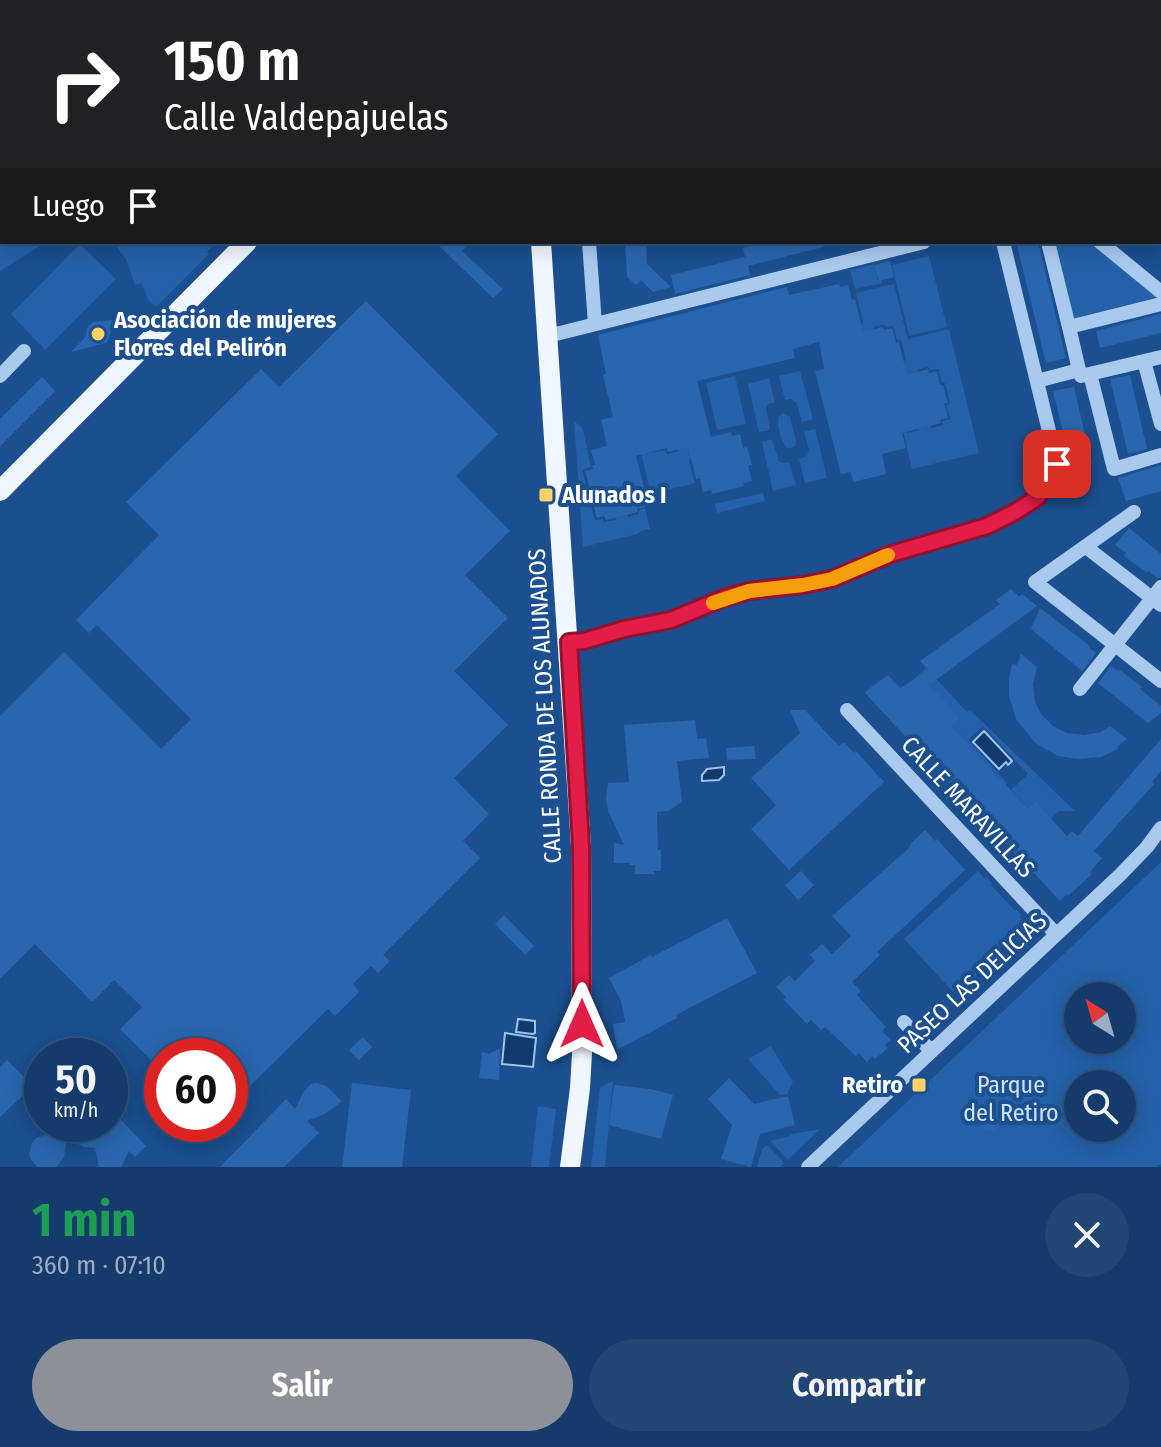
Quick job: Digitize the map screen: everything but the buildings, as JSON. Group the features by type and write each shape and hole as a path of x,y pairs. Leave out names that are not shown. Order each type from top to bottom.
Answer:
{"main road":[{"path":"0,491 245,244"},
{"name":"CALLE RONDA DE LOS ALUNADOS","path":"541,244 581,846 580,1088 570,1167"}],"street":[{"path":"589,244 595,324"},
{"path":"548,336 916,244"},
{"path":"569,642 671,620 749,591 832,579 891,554 987,526 1038,497 1057,464 1003,244"},
{"path":"1048,244 1069,327 1114,469 1161,455"},
{"path":"1102,244 1161,292"},
{"path":"1069,327 1161,304"},
{"path":"0,376 24,351"},
{"path":"1037,381 1161,357"},
{"path":"1144,361 1161,424"},
{"path":"1134,512 1035,582 1161,681"},
{"path":"1080,689 1158,597 1086,547"},
{"name":"CALLE MARAVILLAS","path":"847,710 1056,934"},
{"name":"PASEO LAS DELICIAS","path":"808,1167 1120,875 1161,828"},
{"path":"904,1022 931,1051"}],"green space":[{"path":"2,244 43,244 0,271"},
{"path":"80,244 116,279 45,350 11,314"},
{"path":"115,244 215,244 207,252 209,254 156,307 148,300 142,283 135,285 126,259"},
{"path":"1093,244 1157,298 1074,319 1055,246"},
{"path":"929,256 947,327 909,336 892,265"},
{"path":"874,264 878,280 882,283 855,289 850,270"},
{"path":"894,284 908,339 949,329 979,453 912,469 903,431 919,430 917,422 929,419 931,428 943,425 942,421 950,419 946,405 950,404 938,369 930,370 928,367 917,370 919,378 907,381 901,340 897,340 893,326 874,327 875,335 863,338 856,293"},
{"path":"800,371 813,419 802,422 796,402 785,400 779,376"},
{"path":"735,376 746,424 717,430 706,383"},
{"path":"769,378 775,402 766,408 770,430 759,432 748,384"},
{"path":"783,413 790,417 796,441 791,448 787,448 780,432 778,419"},
{"path":"574,421 583,430 591,467 582,470 586,484 583,485 595,520 616,520 614,511 626,508 628,517 639,514 639,510 645,508 650,529 583,547"},
{"path":"815,429 827,478 805,483 799,459 807,456 809,450 804,432"},
{"path":"772,439 779,461 789,462 796,485 773,491 762,442"},
{"path":"688,440 695,483 651,494 641,454 678,451 676,443"},
{"path":"763,493 765,501 717,513 715,504"},
{"path":"926,668 967,712 970,710 1075,811 1059,811 1051,819 1028,809 1011,790 1028,774 983,726 968,740 1005,784 952,726 960,718 911,682"},
{"name":"Parque del Retiro","path":"1161,862 1161,1164 1156,1167 838,1167"},
{"path":"978,871 1022,915 1020,917 1030,928 955,994 904,939"},
{"path":"771,1046 793,1082 787,1094 780,1095 748,1059"},
{"path":"613,1081 605,1167 591,1167 600,1087"},
{"path":"538,1106 556,1109 549,1167 531,1167"},
{"path":"820,1129 788,1160 770,1141 791,1134"},
{"path":"767,1145 784,1163 780,1167 757,1167 762,1149"}],"shaded area":[{"path":"984,731 1012,761 1008,765 1006,762 999,769 973,742"},
{"path":"724,767 724,775 719,780 702,781 707,769"},
{"path":"518,1019 535,1021 535,1033 516,1032"},
{"path":"505,1033 536,1038 533,1067 502,1064"}],"slow traffic":[{"path":"713,603 749,591 832,579 888,555"}],"place":[{"name":"Asociación de mujeres Flores del Pelirón","path":"98,334"},
{"name":"Alunados I","path":"546,495"},
{"name":"Retiro","path":"919,1085"}],"route":[{"path":"582,1024 581,846 569,642 671,620 749,591 832,579 891,554 987,526 1038,497 1057,464"}]}
